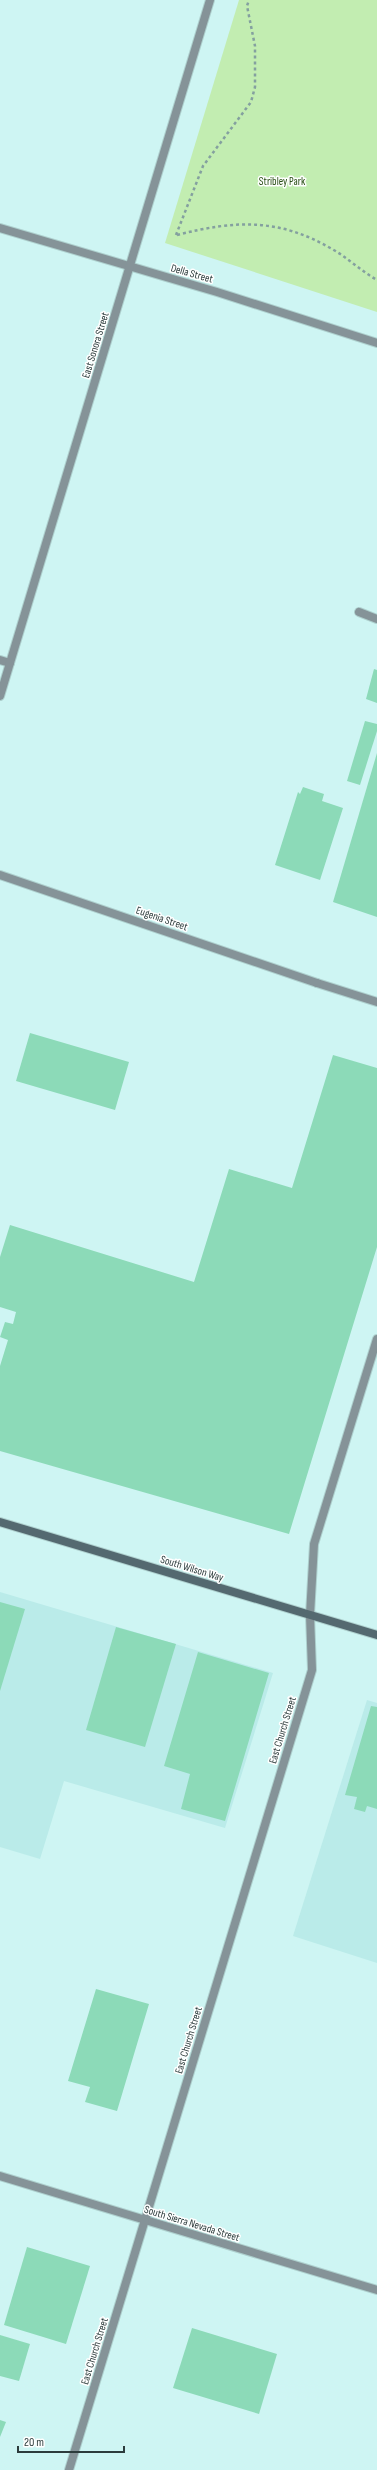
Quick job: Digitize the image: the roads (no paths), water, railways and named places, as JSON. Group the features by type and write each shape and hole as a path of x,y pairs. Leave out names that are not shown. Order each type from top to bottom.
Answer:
{"main road":[{"name":"South Wilson Way","path":"0,1522 377,1635"}],"street":[{"name":"East Sonora Street","path":"0,696 210,0"},
{"name":"Della Street","path":"0,228 217,292 377,343"},
{"path":"359,612 377,619"},
{"path":"0,660 10,663"},
{"name":"Eugenia Street","path":"0,875 377,1002"},
{"name":"East Church Street","path":"69,2470 312,1670 310,1615 314,1544 377,1339"},
{"name":"South Sierra Nevada Street","path":"0,2176 377,2290"}],"park label":[{"name":"Stribley Park","path":"282,181"}]}
